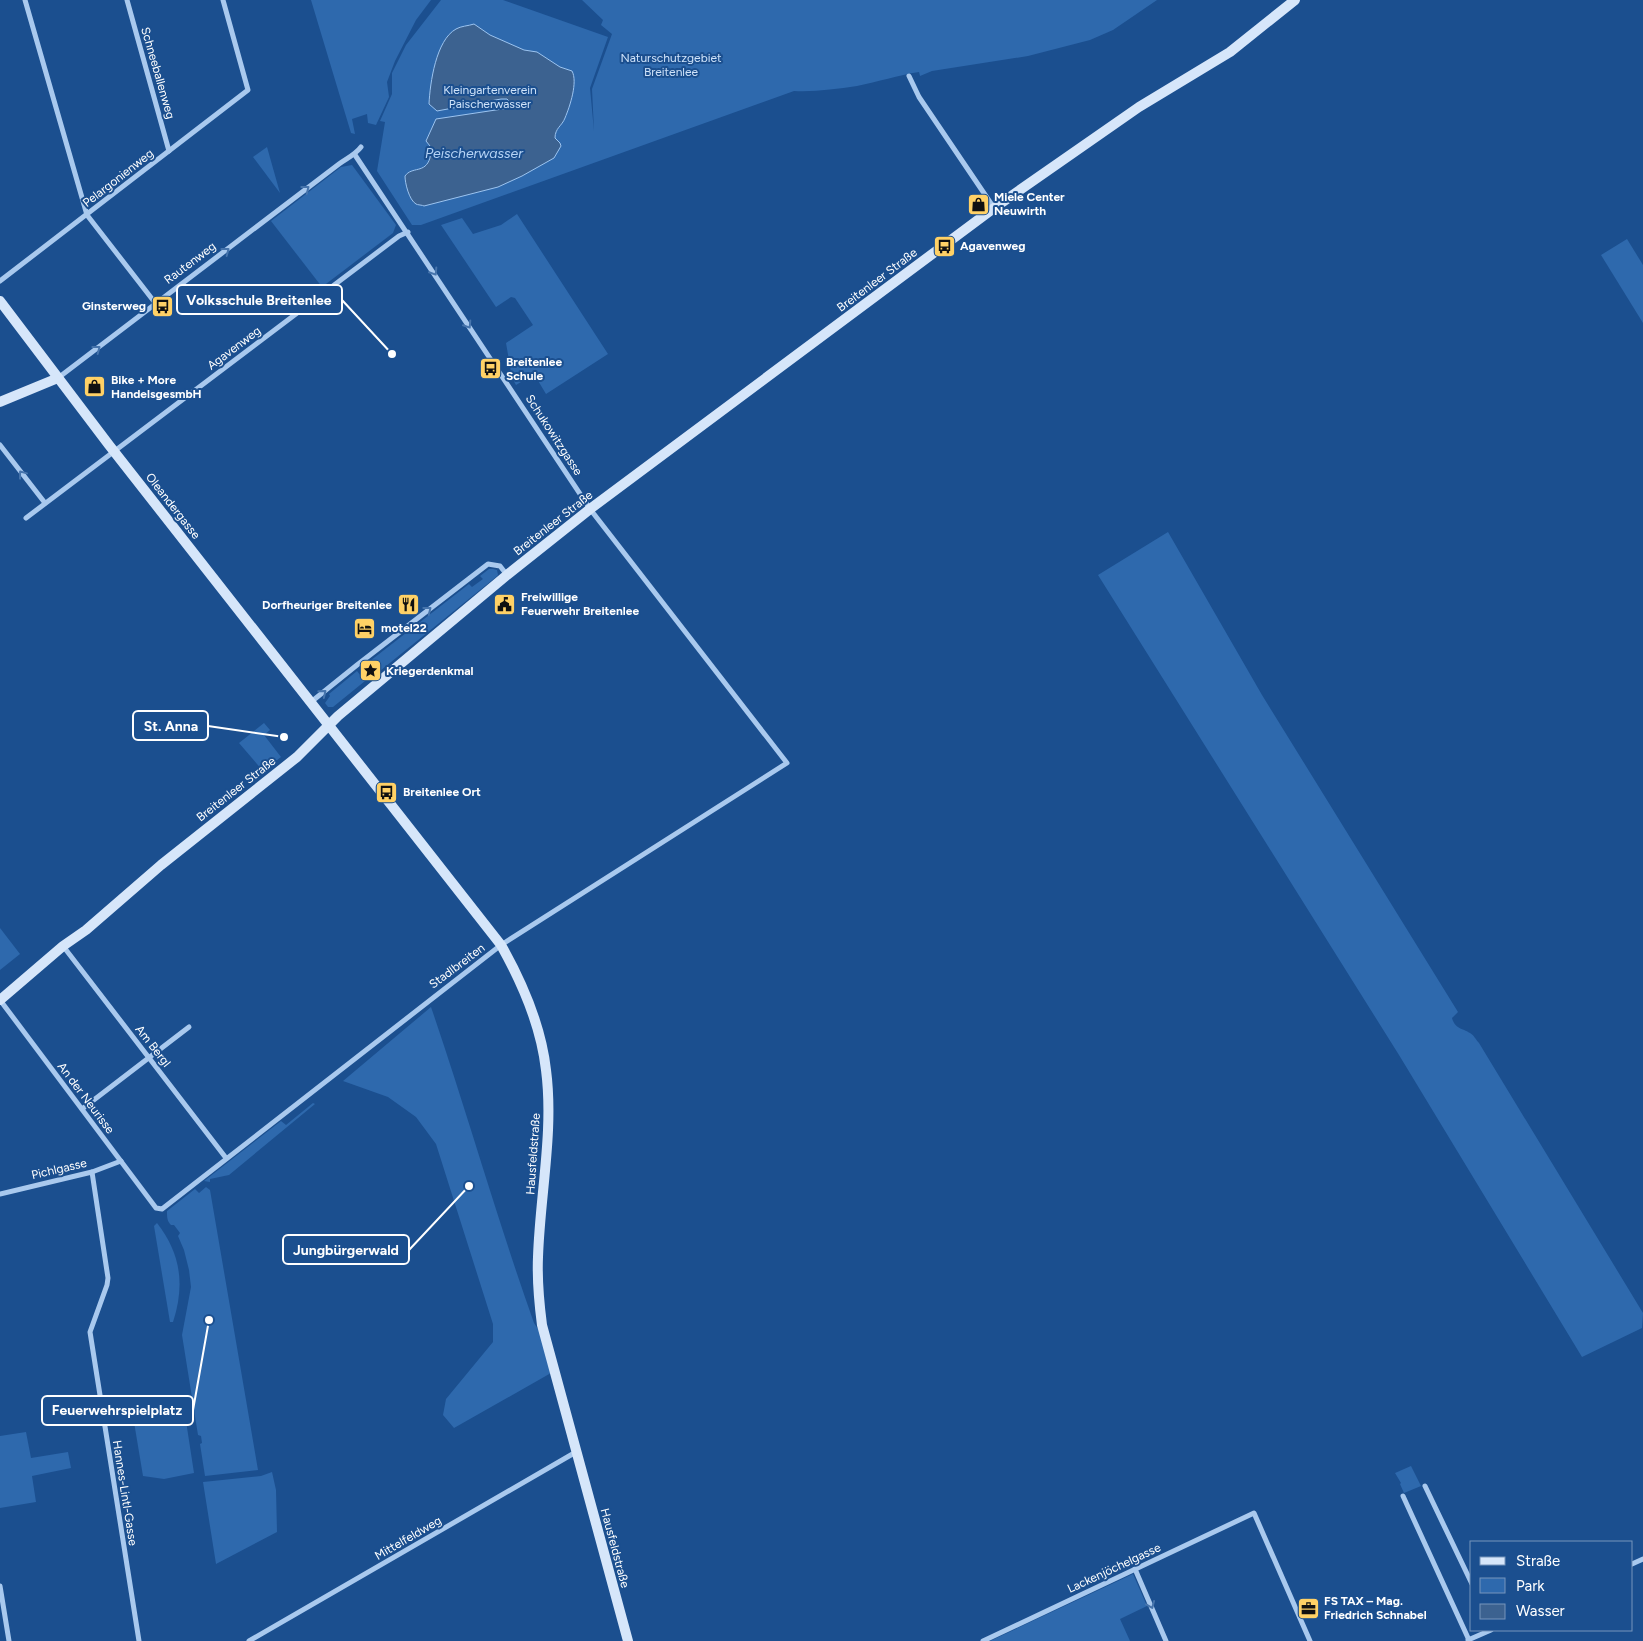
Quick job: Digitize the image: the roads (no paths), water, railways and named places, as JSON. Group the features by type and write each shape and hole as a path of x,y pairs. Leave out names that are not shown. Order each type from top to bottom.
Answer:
{"main road":[{"name":"Breitenleer Straße","path":"0,1000 63,946 86,930 161,865 297,758 329,724 507,575 590,509 994,208 1139,107 1230,52 1295,0"},
{"name":"Oleandergasse","path":"0,301 114,451 329,724"},
{"name":"Rautenweg","path":"0,402 58,378"},
{"name":"Hausfeldstraße","path":"329,724 501,945 518,975 531,1008 546,1068 548,1114 538,1257 538,1291 542,1325 628,1641"}],"street":[{"path":"25,0 87,214 156,304"},
{"name":"Schneeballenweg","path":"127,0 169,151"},
{"name":"Pelargonienweg","path":"0,281 248,90 223,0"},
{"path":"909,76 919,97 994,208"},
{"name":"Rautenweg","path":"58,378 339,164 350,156 355,155 361,147"},
{"name":"Schukowitzgasse","path":"355,155 408,232 590,509 787,763"},
{"name":"Agavenweg","path":"26,518 399,236 408,232"},
{"path":"0,445 44,503"},
{"path":"311,702 488,564 500,566 507,575"},
{"name":"Stadlbreiten","path":"156,1208 162,1209 501,945 787,763"},
{"name":"Am Bergl","path":"63,946 226,1158"},
{"name":"An der Neurisse","path":"0,1000 156,1208"},
{"path":"82,1109 189,1027"},
{"name":"Pichlgasse","path":"0,1194 92,1172 121,1161"},
{"name":"Hannes-Lintl-Gasse","path":"92,1172 108,1278 90,1332 139,1641"},
{"name":"Mittelfeldweg","path":"249,1641 576,1452"},
{"path":"1425,1486 1470,1580"},
{"path":"1403,1496 1468,1640 1489,1631"},
{"name":"Lackenjöchelgasse","path":"983,1641 1254,1514 1310,1641"},
{"path":"1135,1569 1166,1641"},
{"path":"0,1586 9,1641"}],"water":[{"name":"Peischerwasser","path":"474,24 490,35 524,50 537,52 560,67 572,71 574,88 571,101 565,118 555,135 561,146 554,158 498,187 424,206 417,204 409,195 405,176 428,163 430,146 426,141 436,119 509,108 511,106 507,99 437,111 429,104 435,63 443,42 456,29"}],"place":[{"name":"Miele Center Neuwirth","path":"978,204"},
{"name":"Agavenweg","path":"944,246"},
{"name":"Ginsterweg","path":"162,306"},
{"name":"Volksschule Breitenlee","path":"392,354"},
{"name":"Breitenlee Schule","path":"490,369"},
{"name":"Bike + More HandelsgesmbH","path":"95,387"},
{"name":"Freiwillige Feuerwehr Breitenlee","path":"505,604"},
{"name":"Dorfheuriger Breitenlee","path":"408,605"},
{"name":"motel22","path":"365,628"},
{"name":"Kriegerdenkmal","path":"370,671"},
{"name":"St. Anna","path":"284,737"},
{"name":"Breitenlee Ort","path":"387,792"},
{"name":"Jungbürgerwald","path":"469,1186"},
{"name":"Feuerwehrspielplatz","path":"209,1320"},
{"name":"FS TAX – Mag. Friedrich Schnabel","path":"1308,1608"}],"park label":[{"name":"Naturschutzgebiet Breitenlee","path":"671,65"},
{"name":"Kleingartenverein Paischerwasser","path":"490,97"}]}
